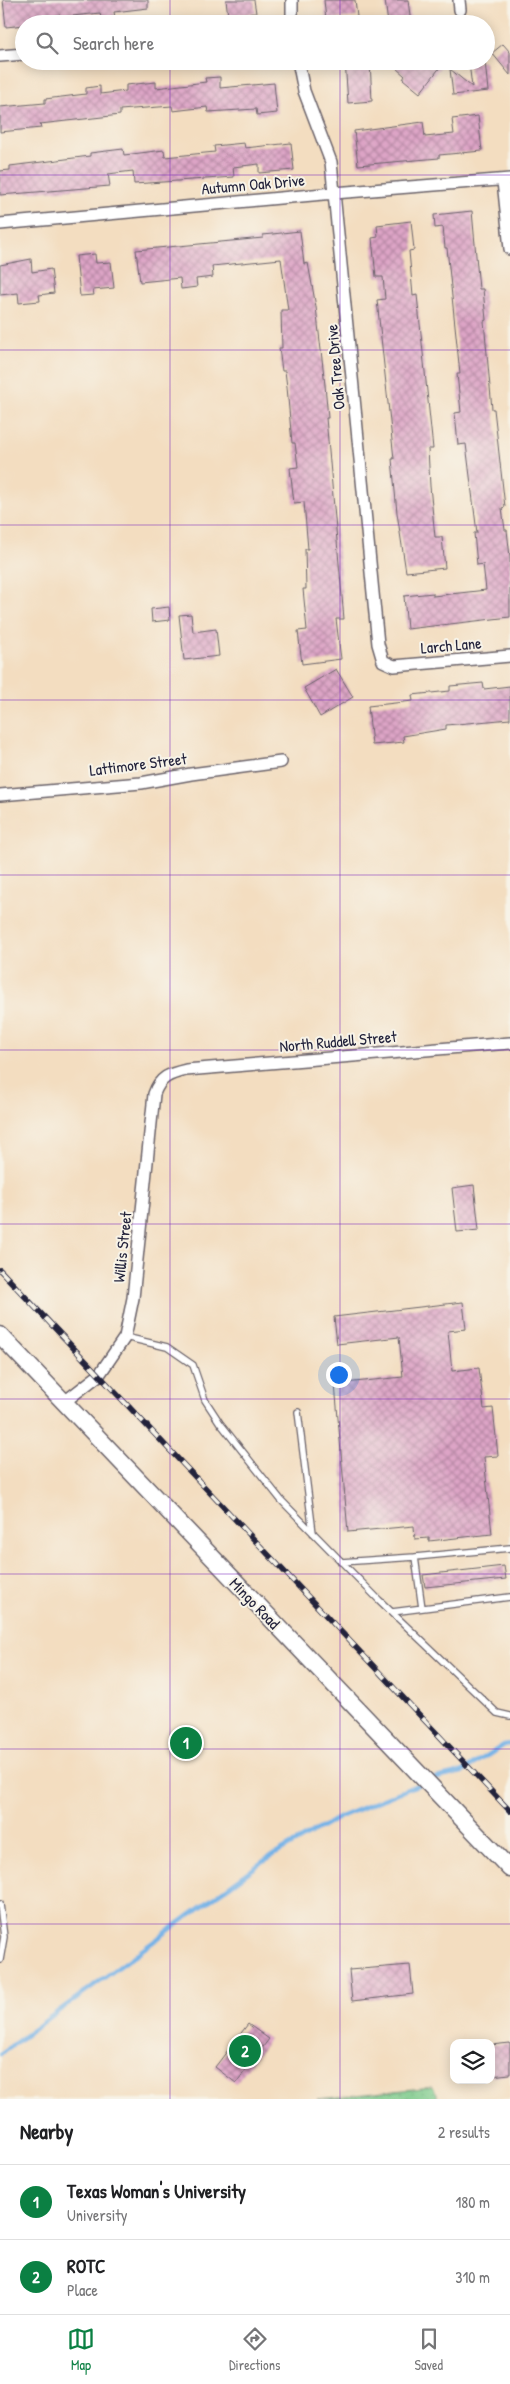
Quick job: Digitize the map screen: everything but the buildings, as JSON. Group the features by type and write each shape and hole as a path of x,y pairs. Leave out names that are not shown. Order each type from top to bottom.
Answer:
{"street":[{"path":"292,0 292,15"},
{"path":"0,56 15,55"},
{"name":"Oak Tree Drive","path":"300,70 304,90 331,162 378,644 383,661 394,666"},
{"path":"506,180 510,249"},
{"name":"Autumn Oak Drive","path":"0,224 334,193 506,180"},
{"name":"Larch Lane","path":"394,666 510,656"},
{"name":"Lattimore Street","path":"0,795 141,783 281,762"},
{"name":"North Ruddell Street","path":"169,1074 195,1069 510,1043"},
{"name":"Willis Street","path":"63,1403 99,1375 125,1336 133,1298 154,1094 158,1083 169,1074"},
{"name":"Mingo Road","path":"0,1336 510,1869"}],"lane":[{"path":"125,1336 167,1347 192,1365 204,1400 281,1500 341,1562 497,1713 510,1716"},
{"path":"298,1412 313,1533"},
{"path":"341,1562 510,1548"},
{"path":"415,1557 422,1608"},
{"path":"392,1612 510,1597"},
{"path":"0,1904 4,1937 0,1960"}],"green space":[{"path":"432,2087 437,2093 437,2099 317,2099"}],"waterway":[{"path":"429,1780 462,1772 504,1745 510,1744"},
{"path":"0,2054 265,1860 340,1817 422,1783"}],"railway":[{"path":"0,1270 510,1811"}],"place":[{"name":"Texas Woman's University","path":"186,1743"},
{"name":"ROTC","path":"245,2051"}]}
